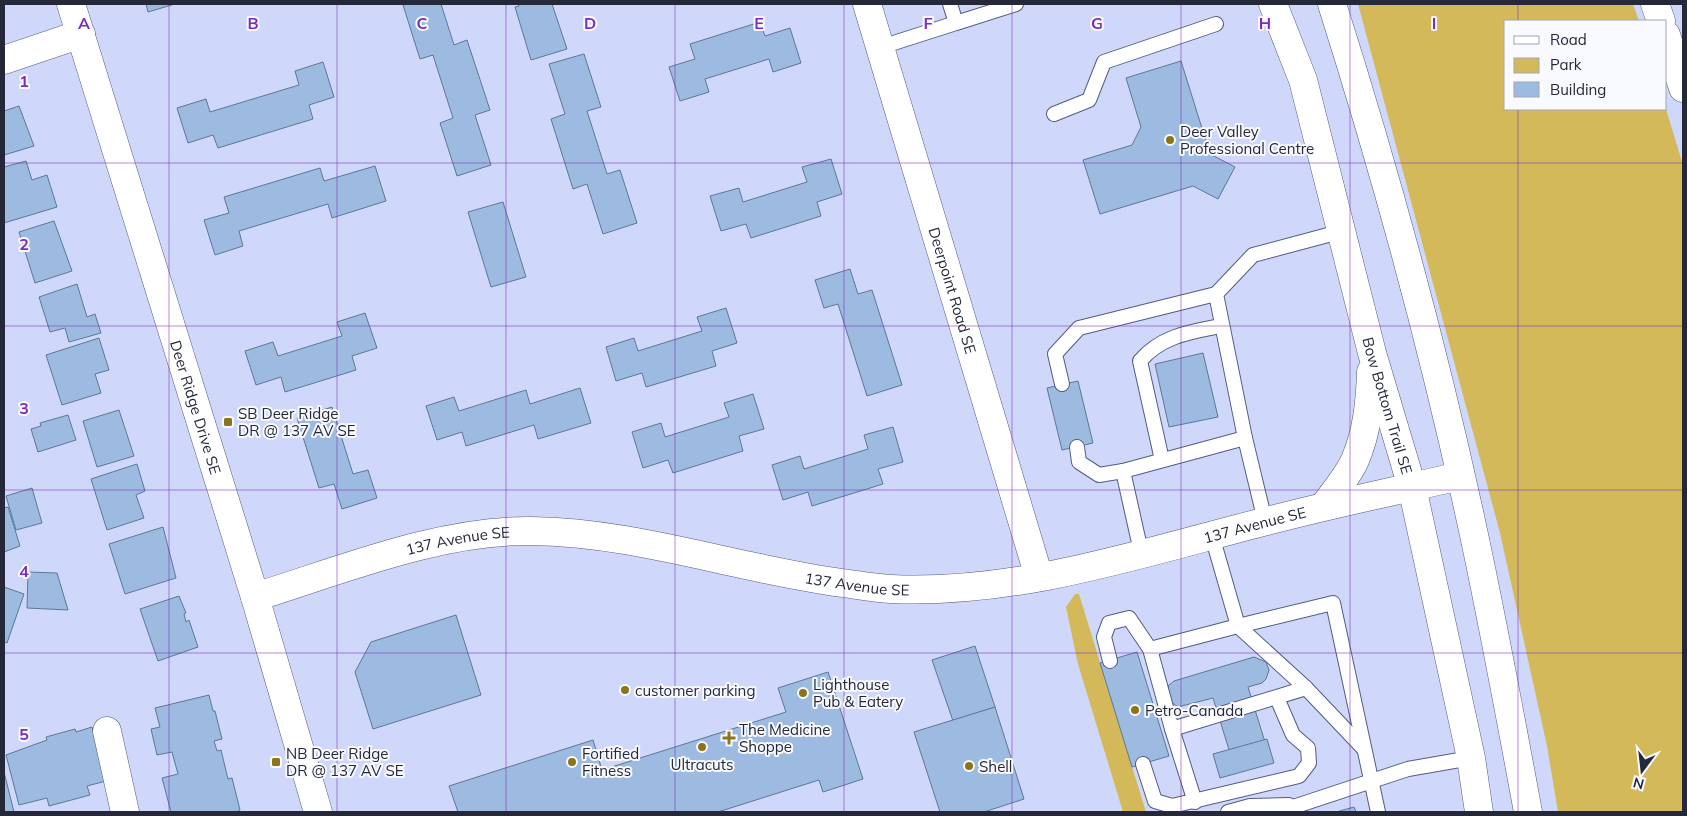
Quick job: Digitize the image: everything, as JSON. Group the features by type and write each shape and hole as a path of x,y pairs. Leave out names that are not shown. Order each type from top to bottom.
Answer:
{"street":[{"name":"Deer Ridge Drive SE","path":"71,4 255,597 318,812"},
{"name":"Deerpoint Road SE","path":"867,4 932,223 960,306 1039,577"},
{"name":"Bow Bottom Trail SE","path":"1273,4 1303,80 1372,353 1412,488 1471,758 1479,812"},
{"path":"1332,4 1371,127 1426,329 1471,521 1528,812"},
{"path":"1656,4 1661,20"},
{"path":"4,60 81,34"},
{"path":"1667,38 1683,88"},
{"path":"1324,506 1354,462 1366,428 1370,402 1372,353"},
{"name":"137 Avenue SE","path":"255,597 437,541 481,534 530,531 581,534 632,542 807,578 890,589 949,588 1039,577 1142,556 1324,506 1460,476"},
{"path":"107,731 125,812"}],"lane":[{"path":"950,4 956,23"},
{"path":"881,47 1016,4"},
{"path":"1054,114 1089,100 1104,62 1216,24"},
{"path":"1062,384 1055,354 1079,328 1216,294 1253,255 1342,231"},
{"path":"1216,294 1245,438 1265,521"},
{"path":"1162,460 1140,361 1149,351 1179,334 1221,326"},
{"path":"1077,446 1079,462 1098,475 1123,471 1245,438"},
{"path":"1123,471 1142,556"},
{"path":"1212,536 1238,626 1306,688 1363,748"},
{"path":"1150,649 1333,603 1378,812"},
{"path":"1110,661 1104,637 1109,623 1129,618 1150,649 1172,730 1195,802"},
{"path":"1172,730 1306,688"},
{"path":"1143,764 1155,801 1172,806 1299,776 1309,763 1308,748 1292,735 1277,698"},
{"path":"1278,812 1408,769 1471,758"},
{"path":"1228,812 1250,806 1295,805"}],"green space":[{"path":"1358,4 1633,4 1639,20 1504,20 1504,110 1666,110 1683,165 1683,812 1558,812 1547,746 1500,533"},
{"path":"1075,594 1079,594 1146,812 1123,812 1078,664 1066,607"}],"building":[{"path":"146,4 175,4 148,12"},
{"path":"441,4 454,45 467,40 490,110 475,115 491,165 457,176 440,123 453,118 433,55 420,59 403,5"},
{"path":"518,4 552,4 567,49 531,60 515,7 519,6"},
{"path":"760,22 765,36 790,28 801,63 773,72 769,59 705,79 709,92 680,101 669,67 695,59 690,44"},
{"path":"584,54 601,107 587,111 607,174 620,170 637,223 603,234 587,184 573,189 551,119 565,114 549,64"},
{"name":"Deer Valley Professional Centre","path":"1181,61 1210,154 1235,167 1218,199 1193,186 1100,214 1083,160 1132,145 1141,127 1126,78"},
{"path":"323,62 334,97 309,105 313,119 218,148 213,135 188,143 177,108 206,99 210,112 299,85 295,71"},
{"path":"19,106 34,146 4,155 4,111"},
{"path":"831,159 842,194 817,202 821,216 751,238 746,224 721,231 710,196 739,188 743,202 807,182 802,167"},
{"path":"26,161 32,180 47,175 57,207 4,223 4,167"},
{"path":"375,166 386,201 332,218 328,204 239,231 243,246 215,255 204,220 229,213 224,197 320,168 324,181"},
{"path":"503,202 526,277 491,287 468,212"},
{"path":"54,221 72,271 35,283 19,232"},
{"path":"850,269 858,294 872,290 902,385 867,396 838,304 824,308 815,280"},
{"path":"77,284 87,317 95,314 101,333 69,342 65,328 50,332 39,297"},
{"path":"726,308 737,343 712,351 716,366 646,387 642,373 616,381 606,347 634,338 638,351 702,331 697,317"},
{"path":"365,313 377,348 352,356 356,370 285,392 281,377 256,385 245,351 273,342 278,356 342,336 337,322"},
{"path":"99,338 109,370 95,374 101,393 62,405 46,355"},
{"path":"1203,353 1218,417 1169,427 1155,364"},
{"path":"1078,381 1093,443 1062,450 1047,388"},
{"path":"580,388 591,423 538,439 534,425 466,446 462,432 437,440 426,406 454,397 459,411 526,390 530,404"},
{"path":"753,394 764,429 739,436 743,451 673,473 668,460 643,468 632,432 661,423 665,437 729,417 724,403"},
{"path":"332,407 353,474 368,470 377,498 342,509 334,484 319,488 297,418"},
{"path":"119,410 134,456 97,467 83,421"},
{"path":"68,415 76,440 38,452 31,429 41,426 40,423"},
{"path":"893,427 903,462 878,469 883,484 812,506 808,492 783,500 772,465 800,456 804,469 868,449 864,435"},
{"path":"137,464 145,491 136,495 144,518 107,530 91,479"},
{"path":"32,488 42,523 16,530 6,496"},
{"path":"8,507 20,546 4,552 4,508"},
{"path":"163,527 176,578 125,594 109,544"},
{"path":"28,572 57,573 68,610 27,608"},
{"path":"4,587 24,594 7,643 4,642"},
{"path":"179,596 186,613 184,614 186,622 189,620 198,647 158,661 140,609"},
{"path":"456,615 481,695 373,729 355,672 371,642"},
{"path":"975,646 995,707 953,721 932,660"},
{"name":"Petro-Canada","path":"1137,652 1169,756 1132,767 1100,663"},
{"path":"1254,657 1266,662 1269,670 1266,679 1262,683 1248,687 1265,742 1230,753 1213,698 1178,707 1170,701 1168,686 1174,681"},
{"path":"828,672 863,779 823,792 819,780 718,812 458,812 449,786 593,740 602,770 786,712 778,688"},
{"path":"209,695 222,739 214,741 217,751 221,750 228,779 232,778 240,810 236,812 171,812 162,778 178,774 172,752 157,755 151,729 160,727 155,708"},
{"name":"Shell","path":"995,707 1024,799 984,812 940,812 914,732"},
{"path":"92,727 106,781 87,786 90,795 49,806 47,798 19,805 6,755 47,740 46,737 75,729 76,732"},
{"name":"Petro-Canada","path":"1267,739 1274,763 1220,778 1213,754"},
{"path":"4,772 14,812 4,812"},
{"path":"1354,807 1356,812 1336,812"}],"place":[{"name":"Deer Valley Professional Centre","path":"1170,140"},
{"name":"SB Deer Ridge DR @ 137 AV SE","path":"228,422"},
{"name":"customer parking","path":"625,690"},
{"name":"Lighthouse Pub & Eatery","path":"803,693"},
{"name":"Petro-Canada","path":"1135,710"},
{"name":"The Medicine Shoppe","path":"729,738"},
{"name":"Ultracuts","path":"702,747"},
{"name":"NB Deer Ridge DR @ 137 AV SE","path":"276,762"},
{"name":"Fortified Fitness","path":"572,762"},
{"name":"Shell","path":"969,766"}]}
